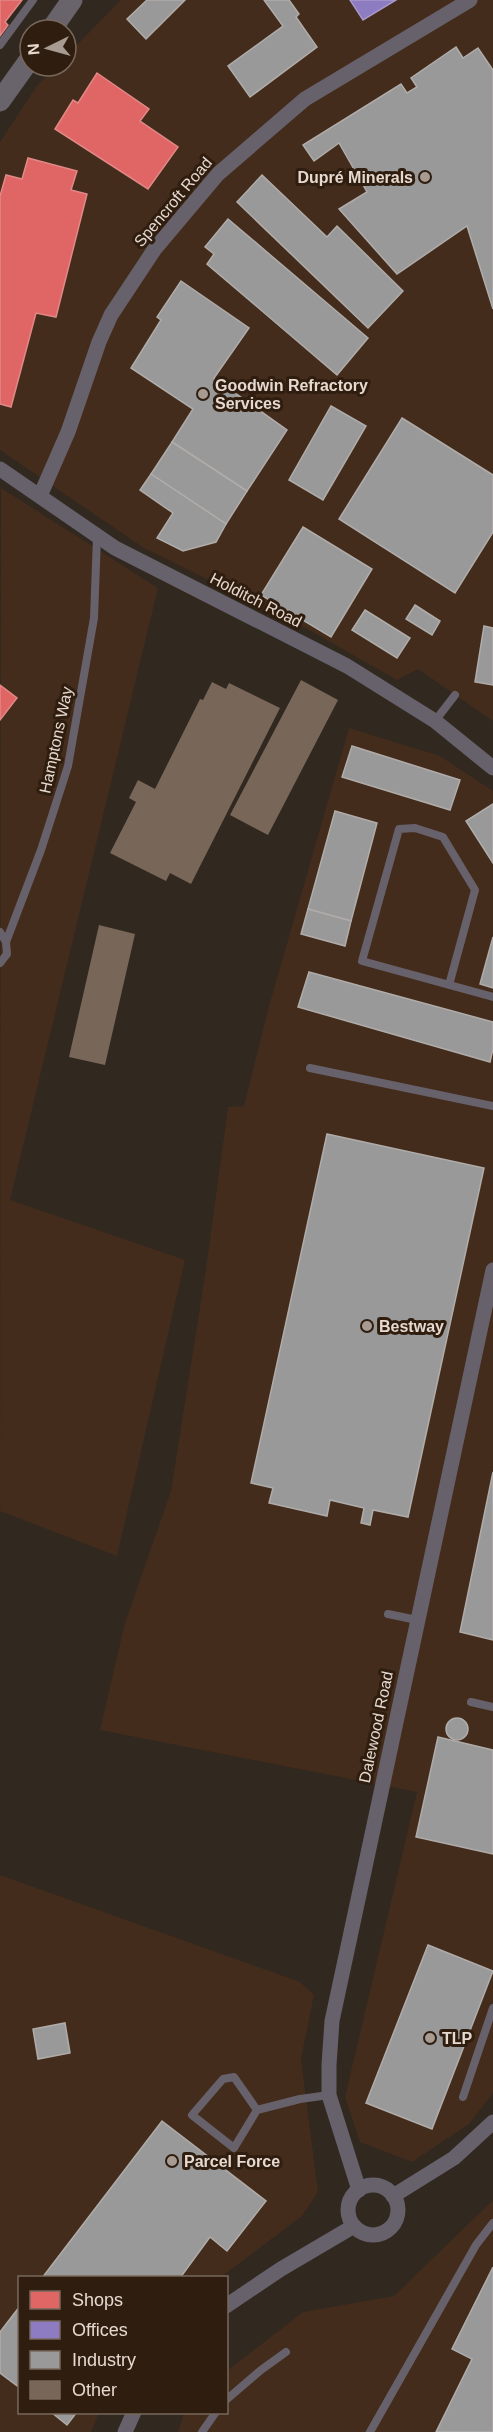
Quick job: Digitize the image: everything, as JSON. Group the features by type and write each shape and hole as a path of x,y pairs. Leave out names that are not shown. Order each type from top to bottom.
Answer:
{"main road":[{"path":"59,18 72,0"},
{"path":"0,101 18,76"}],"street":[{"name":"Spencroft Road","path":"40,496 68,432 99,342 111,315 154,250 218,174 305,99 470,0"},
{"name":"Holditch Road","path":"0,469 115,548 347,666 435,721 493,768"},
{"name":"Dalewood Road","path":"359,2190 329,2095 328,2065 332,2021 493,1270"},
{"path":"393,2196 454,2158 493,2122"},
{"path":"373,2185 387,2190 393,2196 398,2213 390,2229 377,2235 366,2234 354,2226 348,2210 350,2202 359,2190 373,2185"},
{"path":"228,2305 281,2268 354,2226"},
{"path":"125,2432 133,2414"}],"lane":[{"path":"0,45 33,0"},
{"name":"Hamptons Way","path":"0,963 7,954 6,942 41,850 68,766 94,618 97,537"},
{"path":"435,721 455,695"},
{"path":"449,985 475,890 443,837 415,828 399,828 362,961 449,985 493,997"},
{"path":"0,932 6,942"},
{"path":"310,1068 493,1106"},
{"path":"388,1614 417,1620"},
{"path":"471,1702 493,1707"},
{"path":"463,2097 493,2008"},
{"path":"257,2110 234,2077 223,2079 192,2115 234,2148 257,2110 300,2099 329,2095"},
{"path":"370,2432 476,2245 493,2223"},
{"path":"228,2398 286,2352"},
{"path":"202,2432 215,2414"}],"shaded area":[{"path":"121,0 493,0 493,721 418,669 397,680 302,626 144,548 0,450 0,142 36,87 45,78 78,78 78,44"},
{"path":"1,488 158,588 10,1200 185,1260 117,1556 0,1511"},
{"path":"349,728 440,756 493,791 493,2093 469,2124 412,2162 360,2142 345,2097 417,1792 100,1730 125,1623 171,1491 206,1269 228,1107 244,1106 269,1006"},
{"path":"0,1875 300,1982 314,1995 301,2059 318,2192 302,2216 222,2276 18,2276 18,2414 99,2414 91,2432 0,2432"},
{"path":"493,2200 493,2432 178,2432 184,2414 228,2414 228,2370 303,2312 394,2296"}],"building: Shops":[{"path":"0,0 22,0 5,22 8,25 0,36"},
{"path":"97,73 149,109 140,121 178,147 148,189 55,129 73,100 78,103"},
{"path":"28,158 77,171 71,190 87,194 56,317 36,313 11,407 0,404 0,196 6,175 22,179"},
{"path":"0,685 17,698 0,720"}],"building: Offices":[{"path":"350,0 396,0 363,20"}],"building: Industry":[{"path":"147,0 185,0 146,39 127,19"},
{"path":"264,0 289,0 299,14 296,17 317,47 250,97 228,66 283,26"},
{"name":"Dupré Minerals","path":"456,47 463,58 478,48 493,70 493,309 467,226 397,274 339,209 367,192 339,143 314,161 303,145 401,84 407,93 417,87 411,78"},
{"path":"262,175 327,237 337,226 403,291 368,328 237,202"},
{"path":"228,219 368,338 337,375 207,264 214,254 205,247"},
{"name":"Goodwin Refractory Services","path":"181,281 249,328 214,378 287,430 247,491 172,442 193,409 131,368 161,320 157,317"},
{"path":"331,406 366,426 323,500 289,480"},
{"path":"402,418 493,475 493,532 455,593 339,519"},
{"path":"172,442 247,491 226,524 151,474"},
{"path":"151,474 226,524 216,542 183,551 157,538 173,513 140,490"},
{"path":"303,527 372,569 331,637 261,595"},
{"path":"415,605 440,621 432,635 406,619"},
{"path":"365,610 410,638 397,658 352,630"},
{"path":"484,626 493,628 493,685 475,682"},
{"path":"352,746 460,780 450,810 342,777"},
{"path":"493,804 493,863 466,821"},
{"path":"335,811 377,823 351,921 308,909"},
{"path":"308,909 351,921 345,946 301,934"},
{"path":"493,937 493,988 480,984"},
{"path":"309,972 493,1022 493,1049 490,1062 298,1007"},
{"name":"Bestway","path":"327,1134 484,1168 408,1517 373,1510 370,1525 361,1523 364,1508 330,1500 327,1516 269,1503 273,1488 251,1483"},
{"path":"493,1472 493,1640 460,1632"},
{"path":"457,1718 465,1721 468,1729 465,1737 457,1740 449,1737 446,1729 449,1721"},
{"path":"438,1737 493,1750 493,1854 416,1837"},
{"name":"TLP","path":"428,1945 493,1971 432,2129 366,2103"},
{"path":"65,2023 70,2053 38,2059 33,2029"},
{"name":"Parcel Force","path":"162,2121 266,2201 227,2251 210,2237 181,2276 44,2276"},
{"path":"493,2267 493,2432 436,2432 472,2359 452,2349"},
{"path":"18,2309 18,2386 0,2373 0,2332"},
{"path":"53,2414 75,2414 67,2425"}],"building: Other":[{"path":"301,680 338,700 268,835 230,815"},
{"path":"212,682 226,689 229,683 280,708 191,884 170,873 166,881 110,853 136,802 129,798 138,780 155,789 200,699 203,700"},
{"path":"99,925 135,934 105,1065 69,1057"}],"place":[{"name":"Dupré Minerals","path":"425,177"},
{"name":"Goodwin Refractory Services","path":"203,394"},
{"name":"Bestway","path":"367,1326"},
{"name":"TLP","path":"430,2038"},
{"name":"Parcel Force","path":"172,2161"}]}
